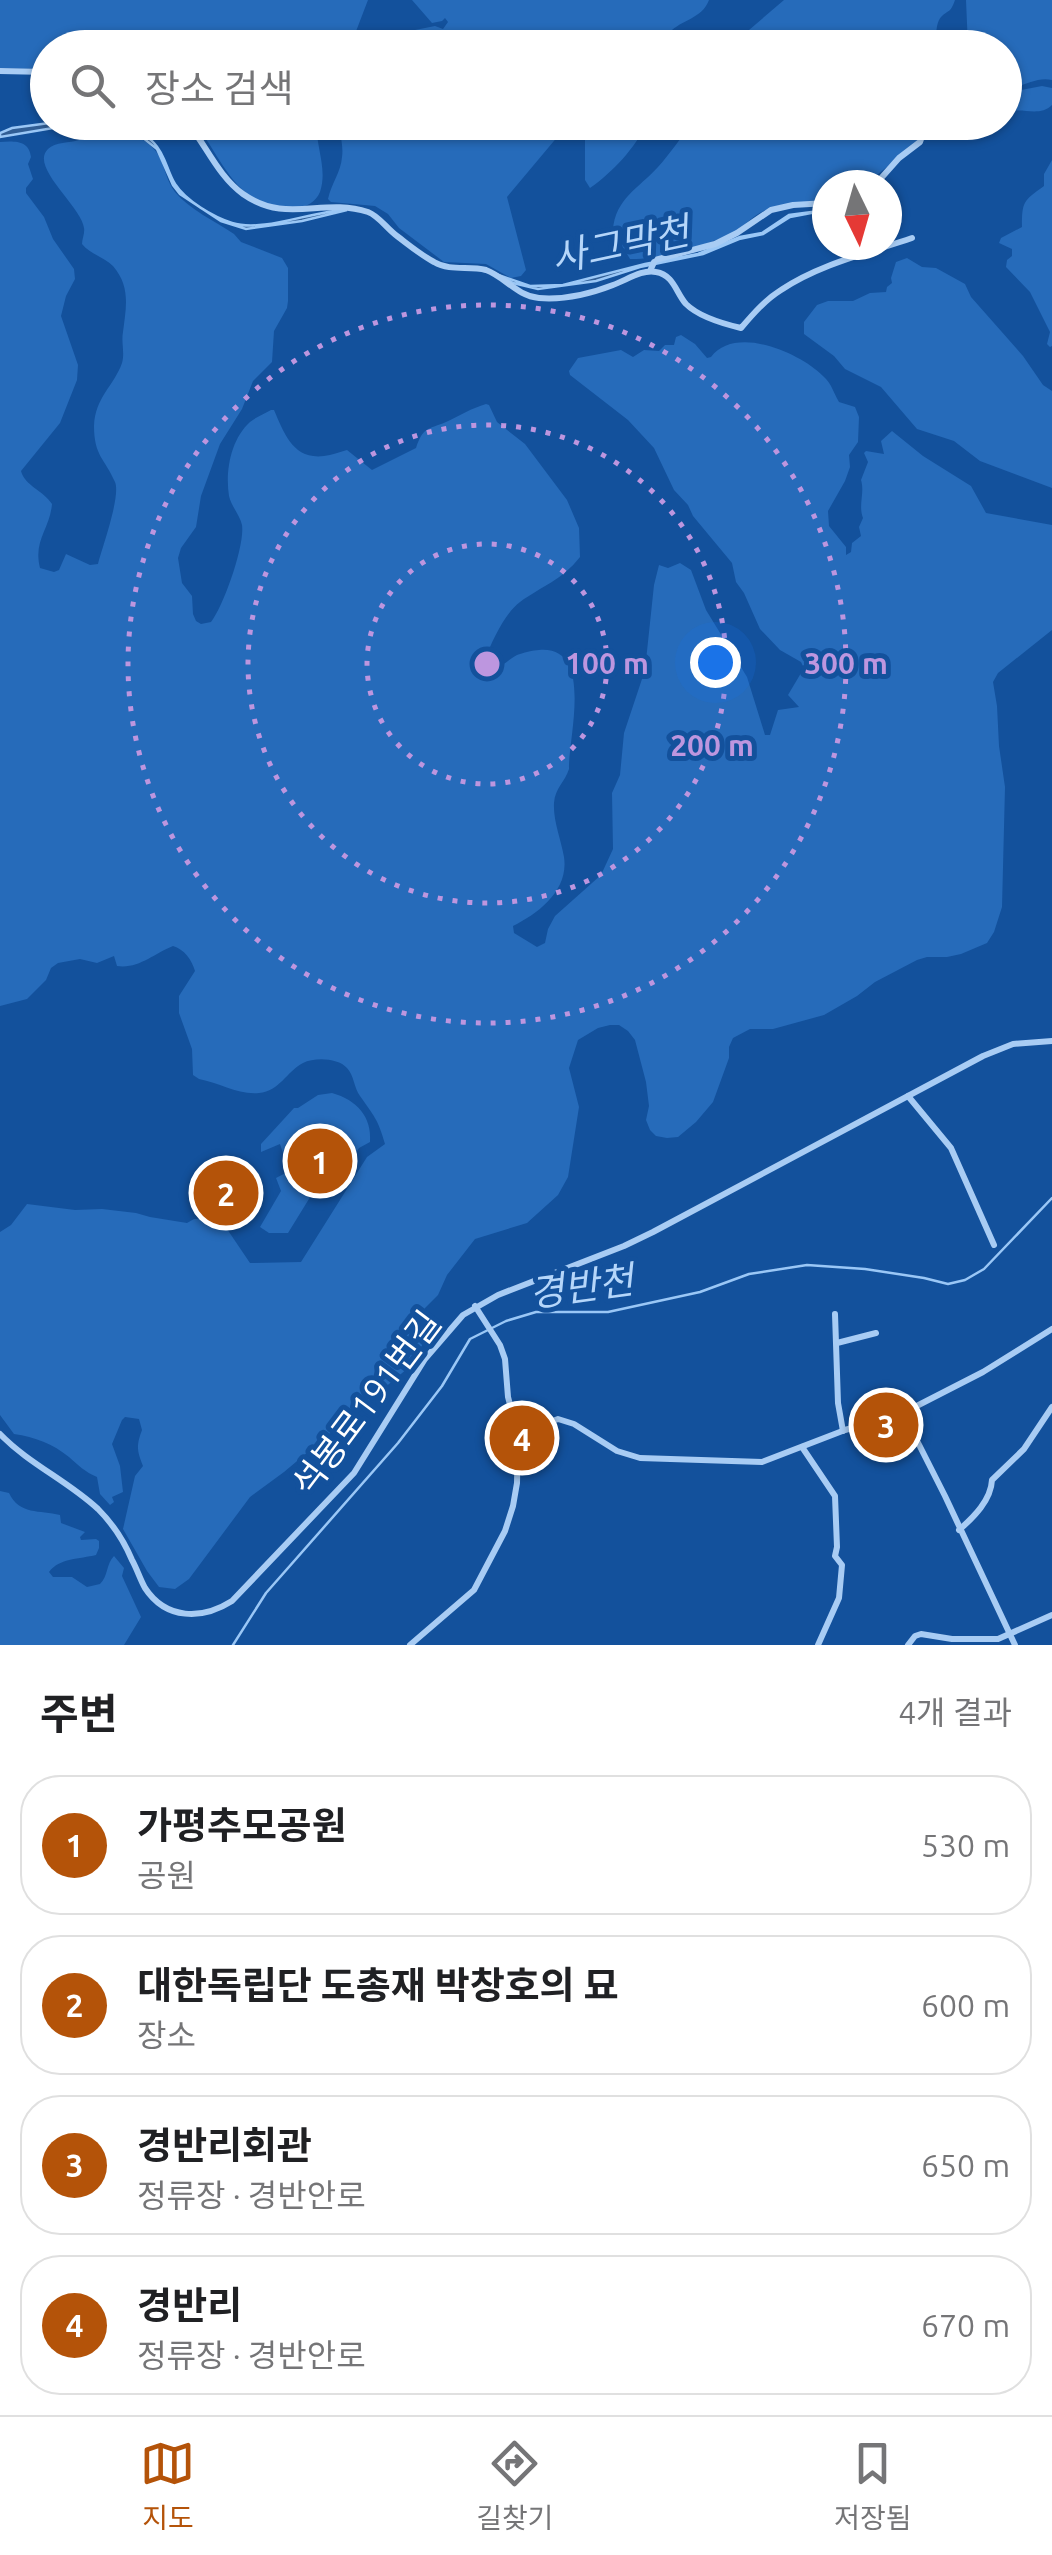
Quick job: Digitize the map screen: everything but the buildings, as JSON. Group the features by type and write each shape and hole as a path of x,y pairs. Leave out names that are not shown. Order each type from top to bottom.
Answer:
{"street":[{"path":"0,71 30,72"},
{"path":"200,140 229,181 265,206 288,211 326,207 366,212 436,263 489,271 530,296 576,296 651,270 666,275 689,307 742,328 770,298 802,278 912,238"},
{"path":"888,170 921,140"},
{"path":"651,270 655,260 715,244 772,210 812,204"},
{"name":"석봉로191번길","path":"0,1434 28,1460 78,1492 108,1520 144,1586 162,1606 179,1614 207,1614 232,1600 354,1473 425,1360 453,1324 475,1306 653,1232 1003,1047 1052,1040"},
{"path":"908,1096 950,1148 994,1245"},
{"path":"410,1645 474,1590 506,1531 513,1506 518,1434 508,1397 505,1359 475,1306"},
{"path":"836,1314 838,1403 843,1431"},
{"path":"518,1434 558,1419 574,1424 617,1451 652,1460 754,1464 903,1413 987,1370 1052,1329"},
{"path":"837,1343 876,1332"},
{"path":"959,1530 988,1498 992,1480 1024,1449 1052,1407"},
{"path":"903,1413 1014,1645"},
{"path":"802,1447 835,1496 835,1556 842,1565 839,1598 818,1645"},
{"path":"908,1645 921,1634 994,1640 1052,1615"}],"shaded area":[{"path":"0,0 368,0 357,30 30,30 30,69 0,68"},
{"path":"412,0 709,0 702,11 673,30 415,30 435,26 443,29 448,22 445,18 432,23"},
{"path":"784,0 955,0 941,17 937,30 749,30"},
{"path":"966,0 1052,0 1052,80 1022,85 1022,30 967,30"},
{"path":"1052,88 1052,105 1022,111 1022,90"},
{"path":"30,126 30,132 0,137 0,133"},
{"path":"79,140 142,140 159,156 170,184 181,198 241,242 282,258 288,268 287,308 274,331 272,362 253,381 242,409 220,444 201,496 196,527 178,558 182,583 192,596 196,621 211,622 216,614 240,546 242,525 228,486 234,446 250,422 271,410 291,443 305,454 324,456 347,450 372,470 416,448 427,430 486,404 497,422 525,444 567,500 579,528 580,557 559,577 515,607 486,658 494,667 528,652 556,652 567,662 573,677 569,769 554,803 564,857 562,880 542,907 513,926 514,933 537,947 545,943 555,916 601,875 613,849 612,793 620,775 624,733 645,670 659,565 668,568 680,563 691,570 706,610 747,677 765,735 770,735 778,710 799,707 788,695 804,668 760,629 736,582 732,563 674,490 654,448 628,420 570,375 578,358 621,350 633,357 644,350 659,351 665,345 674,345 681,335 707,358 735,343 751,343 783,351 812,367 828,382 839,402 855,407 859,417 858,442 849,455 850,467 828,511 829,526 846,547 846,555 861,536 861,480 868,462 864,453 884,454 881,441 892,431 971,486 986,513 1052,525 1052,630 998,673 993,682 1005,787 1002,907 987,943 961,954 917,960 824,1015 773,1029 750,1029 733,1038 713,1102 678,1137 656,1136 650,1130 646,1120 646,1082 635,1040 628,1031 610,1025 578,1040 569,1068 579,1107 568,1177 558,1195 527,1223 475,1239 420,1318 420,1358 250,1497 189,1579 175,1589 159,1587 123,1529 135,1476 143,1466 138,1448 142,1430 139,1419 125,1417 112,1444 123,1492 112,1497 114,1502 110,1505 100,1494 97,1477 50,1445 14,1434 0,1415 0,1232 11,1225 27,1204 136,1213 187,1223 220,1218 225,1220 250,1263 301,1262 367,1157 385,1144 378,1123 349,1071 338,1062 308,1061 272,1089 259,1093 236,1091 193,1075 192,1049 179,1013 179,996 195,971 187,956 173,946 132,965 117,966 114,956 97,963 80,959 58,963 27,999 0,1006 0,142 20,143 30,151 28,164 33,179 26,193 74,269 75,279 61,316 78,365 77,380 60,423 21,471 26,481 52,504 40,542 40,568 59,570 66,554 90,565 98,564 116,489 98,451 94,426 101,399 122,363 125,290 113,266 82,244 81,219 45,166 48,149"},
{"path":"146,140 154,143 175,184 198,206 180,194 173,185 157,149"},
{"path":"206,140 318,140 322,183 318,196 310,203 296,208 276,207 246,192"},
{"path":"342,140 555,140 507,197 526,270 511,278 486,264 444,262 375,206 331,202 328,199 340,168"},
{"path":"585,140 637,140 607,175 590,188 585,180"},
{"path":"679,140 918,140 883,170 812,170 812,202 773,208 757,214 734,232 669,254 630,259 613,230 618,210"},
{"path":"1052,160 1050,347 1050,332 1030,292 1006,267 1012,249 999,243 1022,227 1025,203 1044,186 1044,174"},
{"path":"203,209 245,225 347,210 246,229 221,221"},
{"path":"812,212 790,217 763,234 703,254 596,281 538,289 490,272 530,286 563,285 645,264 698,254 740,237 762,233 789,215"},
{"path":"902,260 936,268 965,284 971,297 1052,391 1052,488 980,461 954,441 917,429 881,387 845,369 804,334 804,322 817,305 886,292 896,262"},
{"path":"332,1093 349,1100 361,1111 370,1142 359,1148 335,1186 320,1181 288,1233 269,1233 260,1227 281,1191 276,1178 297,1167 280,1144 261,1152 261,1144 294,1108 318,1095"},
{"path":"0,1491 9,1493 24,1508 60,1515 61,1523 85,1532 81,1540 99,1541 96,1555 58,1564 49,1572 53,1577 72,1577 87,1587 103,1581 114,1556 124,1568 122,1576 141,1617 124,1645 0,1645"}],"waterway":[{"name":"경반천","path":"233,1645 266,1593 398,1443 442,1386 470,1339 506,1321 536,1312 608,1312 700,1292 749,1274 807,1265 865,1269 948,1284 965,1280 984,1269 1052,1198"}],"place":[{"name":"가평추모공원","path":"320,1161"},
{"name":"대한독립단 도총재 박창호의 묘","path":"226,1193"},
{"name":"경반리회관","path":"886,1425"},
{"name":"경반리","path":"522,1438"}],"water label":[{"name":"사그막천","path":"620,244"}]}
